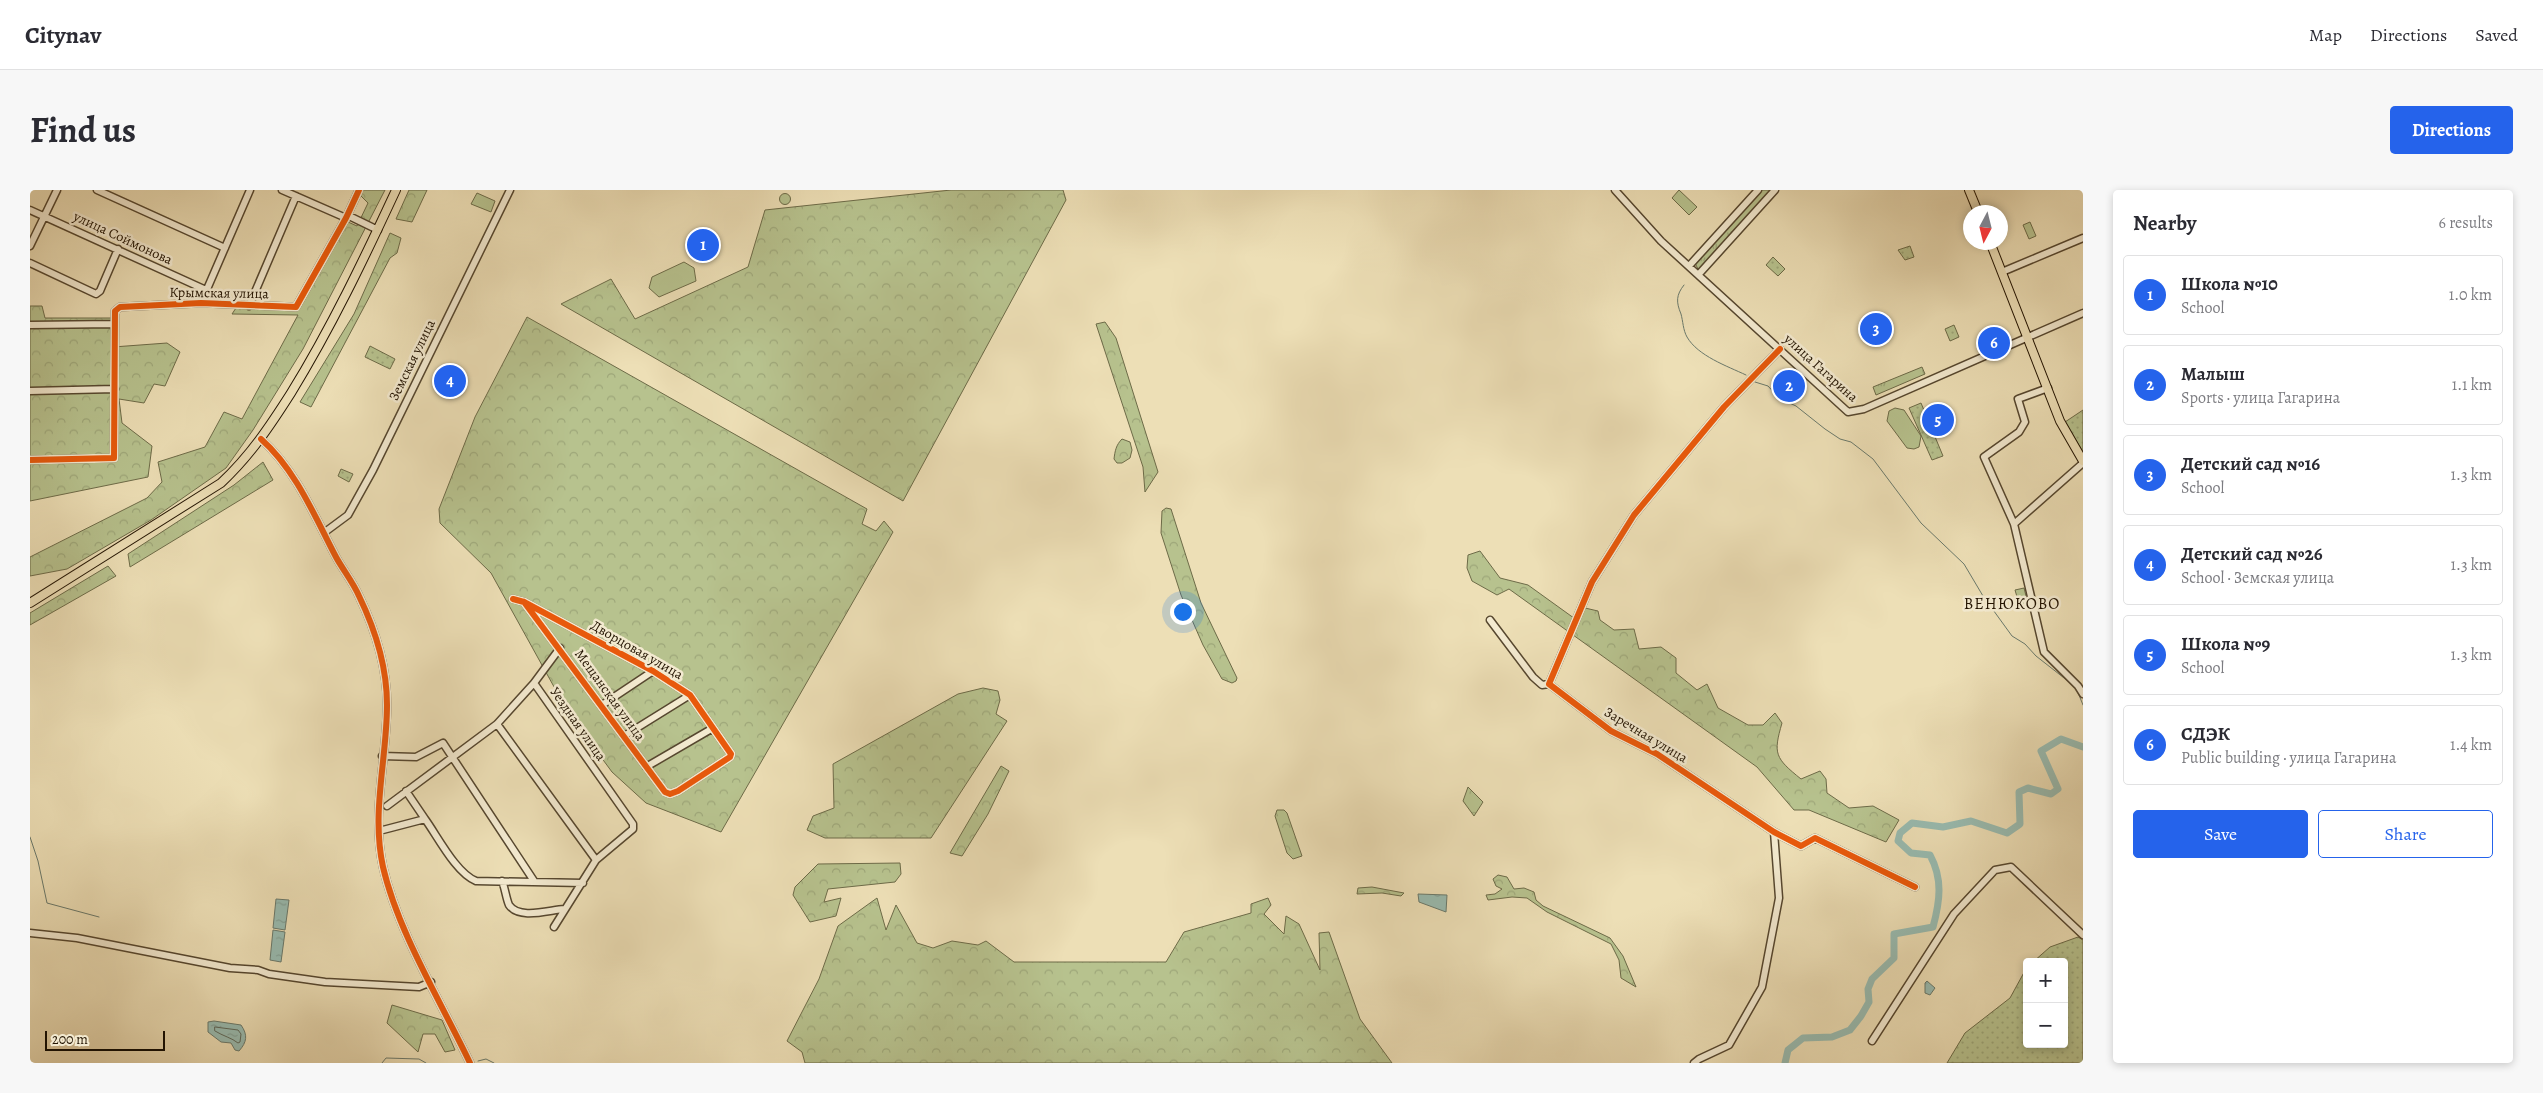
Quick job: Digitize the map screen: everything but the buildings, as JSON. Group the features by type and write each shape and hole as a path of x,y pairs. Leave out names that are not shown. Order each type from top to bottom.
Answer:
{"main road":[{"path":"30,603 221,483 244,462 261,440 338,311 396,190"},
{"path":"1969,190 1975,205"},
{"path":"1993,250 2060,421 2083,462"}],"street":[{"path":"30,246 57,190"},
{"path":"96,190 225,248"},
{"path":"201,303 250,190"},
{"path":"282,190 378,230"},
{"name":"Крымская улица","path":"114,324 115,311 120,307 201,303 296,307 359,190"},
{"name":"Земская улица","path":"325,532 348,515 510,190"},
{"name":"улица Гагарина","path":"1615,190 1661,241 1700,274 1848,412 1855,412 2083,313"},
{"path":"1689,266 1758,190"},
{"path":"1700,274 1775,190"},
{"path":"249,306 296,196"},
{"name":"улица Соймонова","path":"30,210 206,290"},
{"path":"2002,272 2083,238"},
{"path":"30,263 96,294 100,292 118,249"},
{"path":"30,325 114,324 115,416 112,459 30,460"},
{"path":"1549,684 1567,637 1592,582 1634,515 1724,407 1780,349"},
{"path":"2048,388 2018,399 2025,422 2019,432 1984,457 2014,524 2044,652 2078,686 2083,694"},
{"path":"30,392 114,389"},
{"path":"261,440 276,452 325,532 359,594 371,623 384,668 387,703 378,798 383,864 391,897 470,1063"},
{"path":"2014,524 2083,462"},
{"name":"Дворцовая улица","path":"513,599 524,602 653,671 690,695 731,754 730,757 678,791"},
{"name":"Мещанская улица","path":"524,602 665,792 670,794 678,791"},
{"name":"Заречная улица","path":"1490,620 1533,677 1542,685 1549,684 1611,731 1657,754 1774,832 1801,846 1815,838 1915,887"},
{"path":"534,684 560,648"},
{"path":"602,705 653,671"},
{"name":"Уездная улица","path":"387,806 497,724 534,684 633,824 634,829 596,860"},
{"path":"624,736 690,695"},
{"path":"497,724 596,860 554,927"},
{"path":"646,766 712,728"},
{"path":"382,756 416,757 443,743 534,881"},
{"path":"406,792 466,877 476,881 583,883"},
{"path":"379,831 425,819"},
{"path":"1694,1063 1710,1053 1729,1045 1762,986 1780,898 1774,832"},
{"path":"1872,1042 1954,914 1995,870 2011,867 2083,935"},
{"path":"502,881 510,905 516,911 529,913 564,909"},
{"path":"30,933 77,938 230,968 258,970 270,974 326,982 420,987 431,982"}],"green space":[{"path":"361,190 385,190 303,349 253,430 226,468 151,520 67,569 30,576 30,557 147,498 162,482 158,462 205,447 224,412 242,419 298,315 232,314 236,308 300,308 348,222 357,226 368,203 359,194"},
{"path":"409,190 427,190 412,222 396,219"},
{"path":"951,190 1063,190 1066,200 903,501 561,304 611,279 635,319 748,267 765,210"},
{"path":"1679,190 1697,207 1689,215 1672,198"},
{"path":"1761,190 1772,190 1701,268 1698,269 1695,263"},
{"path":"477,193 495,201 491,212 471,204"},
{"path":"785,193 791,199 785,205 779,199"},
{"path":"2030,222 2036,236 2029,239 2023,225"},
{"path":"390,233 401,238 397,253 390,258 311,407 300,402 354,314"},
{"path":"1910,246 1914,257 1905,260 1898,250"},
{"path":"1773,257 1785,269 1778,276 1766,265"},
{"path":"684,262 694,268 696,281 659,297 649,288 652,277"},
{"path":"30,306 42,306 45,318 112,318 113,347 167,343 180,352 165,386 154,384 144,403 119,399 122,423 152,446 148,477 30,501"},
{"path":"527,317 867,509 862,524 876,531 884,521 893,532 721,832 646,803 612,772 584,734 553,685 491,573 440,523 439,509 475,417"},
{"path":"1105,322 1116,338 1158,472 1145,492 1143,467 1096,324"},
{"path":"1954,325 1959,337 1950,341 1945,329"},
{"path":"370,346 395,359 390,369 365,357"},
{"path":"1922,367 1925,374 1876,395 1873,387"},
{"path":"1786,374 1801,388 1793,397 1777,383"},
{"path":"1921,403 1943,456 1932,460 1909,408"},
{"path":"1895,408 1904,410 1921,436 1919,447 1914,449 1907,448 1887,421 1889,411"},
{"path":"2083,410 2083,452 2065,422"},
{"path":"1122,439 1130,442 1132,450 1130,458 1122,463 1117,463 1114,459 1115,453"},
{"path":"263,462 273,480 130,567 128,554 234,485"},
{"path":"341,469 353,474 349,482 338,476"},
{"path":"1166,508 1171,509 1201,603 1237,678 1232,683 1222,679 1203,645 1181,595 1161,533 1162,511"},
{"path":"1480,551 1500,578 1528,585 1578,621 1585,608 1598,611 1600,620 1614,630 1634,629 1639,649 1661,647 1676,658 1676,673 1697,690 1707,684 1718,708 1748,725 1763,725 1775,713 1782,723 1777,749 1778,755 1786,766 1801,779 1820,771 1826,779 1827,793 1849,808 1873,806 1899,820 1886,842 1809,810 1794,810 1757,767 1509,589 1497,595 1472,581 1467,568 1468,555"},
{"path":"108,566 116,576 30,625 30,613"},
{"path":"2024,588 2028,604 2020,607 2015,590"},
{"path":"983,688 998,691 1000,700 996,714 1007,721 931,838 825,838 807,830 813,816 834,808 833,764 958,694"},
{"path":"1001,766 1009,771 988,814 962,856 950,853"},
{"path":"1468,787 1483,802 1474,816 1463,801"},
{"path":"1277,810 1284,810 1287,813 1302,856 1293,859 1287,853 1275,816"},
{"path":"900,863 901,874 895,882 828,889 824,902 841,898 836,916 810,922 793,895 795,887 818,864"},
{"path":"1498,875 1507,877 1514,889 1524,888 1534,892 1536,900 1543,906 1610,938 1623,956 1636,987 1621,978 1619,960 1611,944 1547,912 1527,898 1512,897 1488,900 1486,895 1495,894 1502,889 1496,886 1493,879"},
{"path":"1372,887 1404,893 1401,896 1382,893 1357,894 1358,888"},
{"path":"877,898 886,930 896,905 917,943 933,948 952,941 978,945 986,941 1014,962 1166,962 1184,932 1251,913 1251,904 1268,898 1271,905 1264,914 1284,934 1286,916 1299,924 1320,970 1319,933 1329,932 1360,1019 1392,1063 805,1063 802,1052 787,1041 819,979 838,926"},
{"path":"2078,937 2083,940 2083,1063 1947,1063 1965,1033 2010,998 2023,974 2023,1048 2068,1048 2068,958 2038,958 2050,947"},
{"path":"392,1005 442,1020 455,1050 445,1052 435,1034 423,1034 418,1052 387,1023"}],"water":[{"path":"1418,894 1447,895 1446,912 1419,902"},
{"path":"276,899 289,900 285,930 273,928"},
{"path":"273,930 285,932 281,962 270,960"},
{"path":"1927,981 1935,988 1930,995 1925,993 1925,983"},
{"path":"214,1021 241,1025 246,1038 244,1045 239,1051 235,1050 231,1043 221,1042 208,1032 208,1022"}],"waterway":[{"path":"1684,285 1678,295 1678,306 1687,337 1705,355 1746,375"},
{"path":"1755,382 1768,386 1779,398 1796,406 1825,429 1840,439 1851,442 1873,459 1921,523 1964,564 1983,596 2012,636 2025,644 2036,656 2073,685"},
{"path":"2077,690 2083,705"},
{"path":"1785,1063 1788,1050 1803,1038 1832,1037 1850,1030 1869,1002 1868,989 1872,979 1894,958 1894,934 1933,927 1939,899 1939,881 1934,864 1930,855 1911,853 1898,841 1900,833 1912,823 1943,827 1971,821 2007,833 2020,824 2019,792 2028,788 2051,794 2058,789 2041,751 2061,739 2083,747"},
{"path":"30,837 38,861 47,903 99,917"},
{"path":"382,1063 386,1058 419,1059 426,1063"},
{"path":"478,1061 486,1059 494,1063"}],"cycle path":[{"path":"30,460 114,458 115,311 120,307 201,303 296,307 346,218 359,190"},
{"path":"1780,349 1724,407 1634,515 1592,582 1549,684 1611,731 1657,754 1774,832 1801,846 1815,838 1915,887"},
{"path":"261,439 295,479 336,557 357,591 375,635 385,677 387,705 379,806 380,846 383,867 390,892 409,941 470,1063"},
{"path":"513,599 524,602 653,671 690,695 731,754 730,757 678,791 670,794 665,792 524,602"}],"place":[{"name":"Школа №10","path":"703,245"},
{"name":"Детский сад №16","path":"1876,329"},
{"name":"СДЭК","path":"1994,343"},
{"name":"Детский сад №26","path":"450,381"},
{"name":"Малыш","path":"1789,386"},
{"name":"Школа №9","path":"1938,420"}],"district":[{"name":"ВЕНЮКОВО","path":"2012,604"}]}
